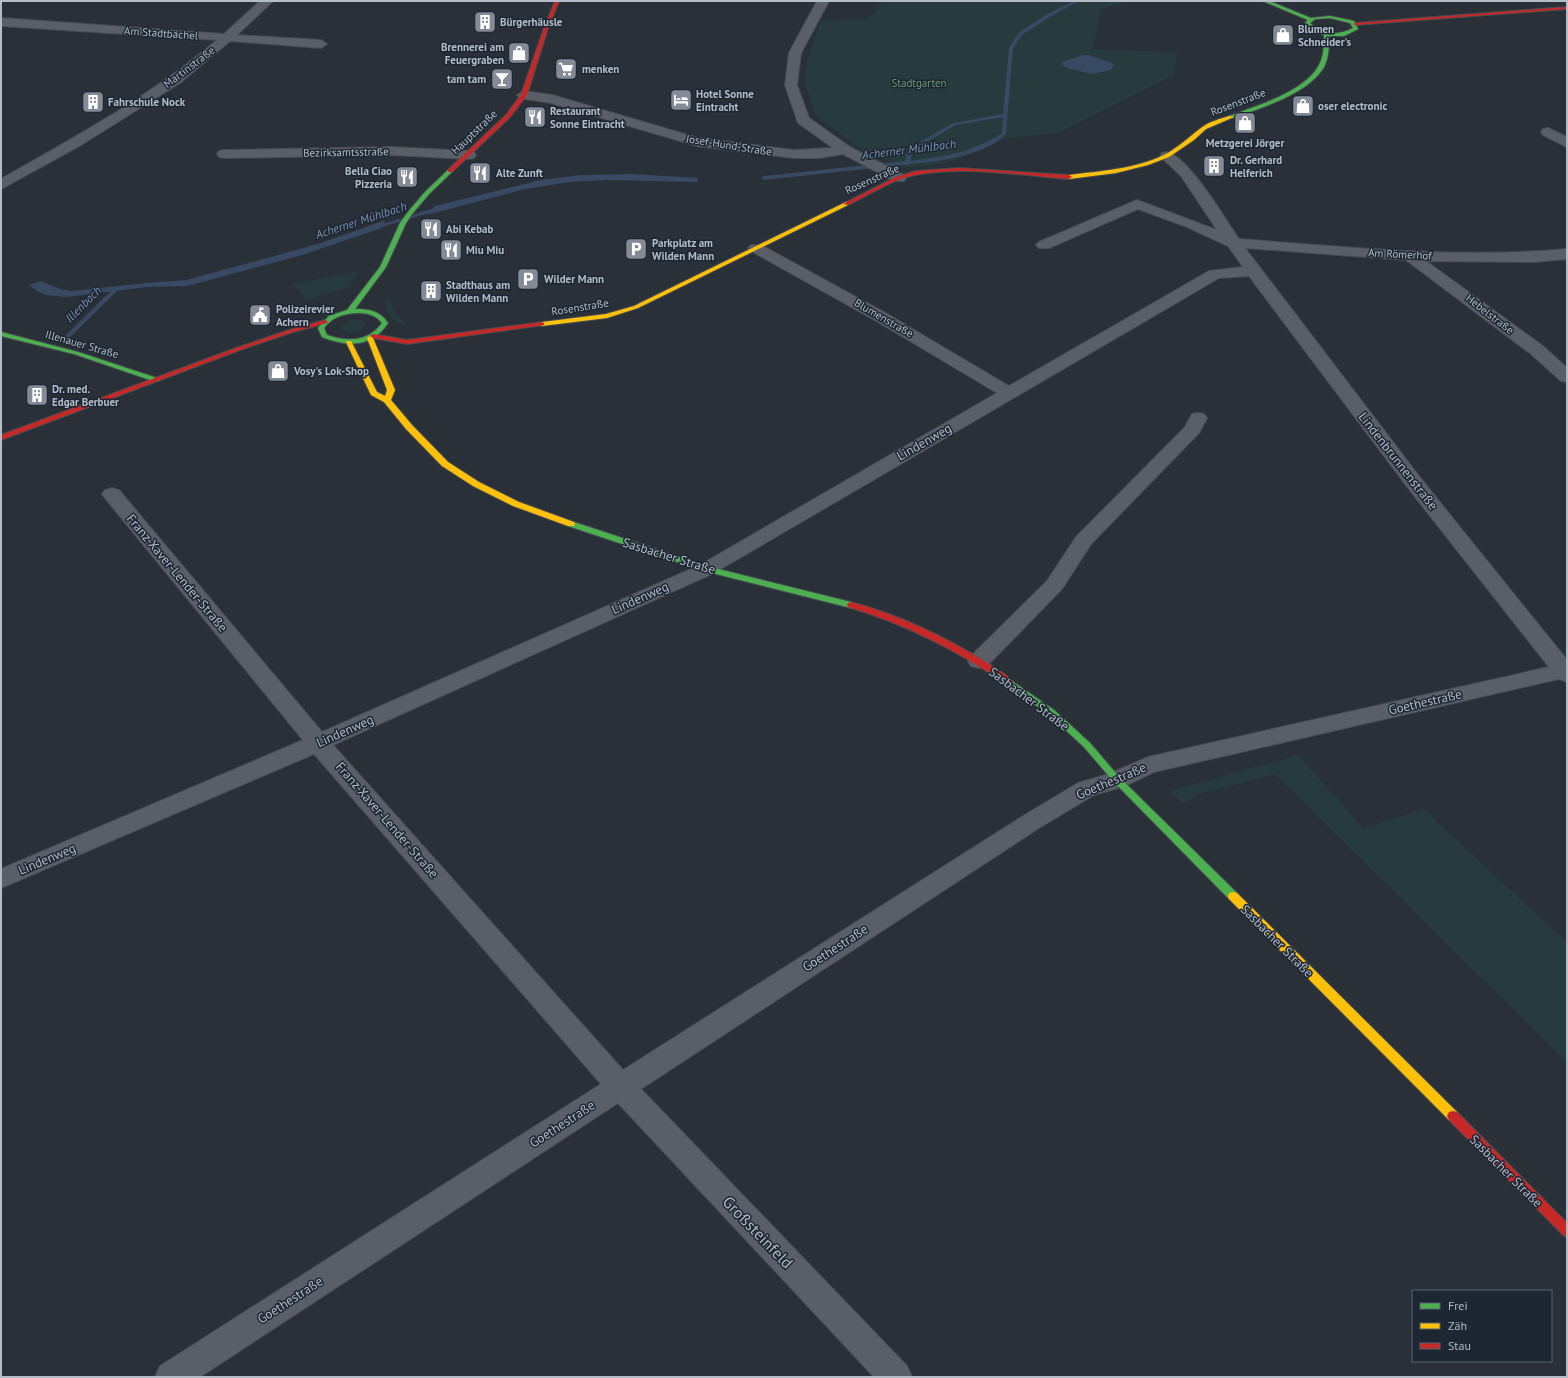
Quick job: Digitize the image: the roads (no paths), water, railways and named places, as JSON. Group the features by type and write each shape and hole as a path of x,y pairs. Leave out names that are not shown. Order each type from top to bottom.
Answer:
{"street":[{"name":"Martinstraße","path":"1,185 76,142 167,86 227,38 267,1"},
{"name":"Hauptstraße","path":"350,311 383,267 404,222 410,213 427,193 469,155 508,116 524,95 546,28 557,1"},
{"path":"823,1 795,53 791,85 804,120 845,150 898,178"},
{"path":"1265,1 1310,19 1330,17 1347,20 1355,24 1567,8"},
{"path":"1310,19 1307,24 1310,28 1326,34 1351,33 1356,29 1355,24"},
{"name":"Am Stadtbächel","path":"1,22 321,44"},
{"name":"Rosenstraße","path":"372,337 407,342 467,333 575,322 607,316 636,307 898,178 930,171 958,170 1070,176 1116,171 1167,156 1192,139 1204,128 1275,100 1300,87 1321,68 1327,52 1326,34"},
{"name":"Josef-Hund-Straße","path":"524,95 552,99 697,142 800,154 819,154 845,150"},
{"path":"1548,132 1567,144"},
{"name":"Bezirksamtsstraße","path":"224,154 392,151 469,155"},
{"name":"Lindenbrunnenstraße","path":"1167,156 1186,172 1253,271 1415,484 1565,673"},
{"path":"1044,245 1137,204 1192,224 1234,243"},
{"name":"Am Römerhof","path":"1234,243 1410,256 1534,257 1567,254"},
{"name":"Blumenstraße","path":"756,248 831,288 930,345 1008,393"},
{"name":"Hebelstraße","path":"1410,256 1525,341 1567,377"},
{"name":"Hauptstraße","path":"380,289 383,267"},
{"name":"Lindenweg","path":"1,879 318,743 707,568 1215,274 1253,271"},
{"path":"378,315 379,302"},
{"path":"1,438 156,379 291,331 324,322 338,314 350,311 363,311 378,315 385,322 388,328 372,337 350,342 332,340 324,336 314,337"},
{"path":"324,322 321,328 324,336"},
{"name":"Rosenstraße","path":"422,331 452,331 467,333"},
{"name":"Illenauer Straße","path":"1,334 76,354 156,379"},
{"path":"372,337 378,361 391,390 387,400"},
{"path":"222,356 241,353 296,339"},
{"name":"Sasbacher Straße","path":"350,342 374,393 387,400 409,427 445,464 476,484 516,504 555,519 707,568 807,593 864,609 906,623 979,661 1051,712 1087,746 1117,780 1567,1232"},
{"path":"378,361 389,351 407,342"},
{"name":"Sasbacher Straße","path":"979,661 1054,585 1083,541 1193,429 1198,418"},
{"name":"Franz-Xaver-Lender-Straße","path":"112,494 318,743 620,1086"},
{"name":"Goethestraße","path":"171,1377 620,1086 1031,822 1086,789 1117,780 1148,765 1565,673"},
{"name":"Großsteinfeld","path":"620,1086 896,1377"}],"water":[{"path":"1083,55 1089,55 1114,64 1111,70 1092,74 1067,68 1061,64"},
{"path":"632,174 698,178 697,182 606,180 570,182 525,189 427,215 435,206 541,180 581,175"},
{"path":"383,221 385,222 382,228 302,255 187,286 147,287 66,297 46,295 29,285 41,281 60,289 72,291 186,280 318,244"}],"waterway":[{"name":"Acherner Mühlbach","path":"907,162 939,159 965,153 989,144 1004,134 1011,48 1020,34 1051,14 1077,1"},
{"path":"907,162 911,149 955,124 1005,115"},
{"name":"Acherner Mühlbach","path":"764,178 907,162"},
{"name":"Acherner Mühlbach","path":"373,228 441,208"},
{"name":"Illenbach","path":"68,336 116,289"}],"place":[{"name":"Bürgerhäusle","path":"485,22"},
{"name":"Blumen Schneider's","path":"1283,35"},
{"name":"Brennerei am Feuergraben","path":"519,53"},
{"name":"menken","path":"566,69"},
{"name":"tam tam","path":"502,79"},
{"name":"Hotel Sonne Eintracht","path":"681,100"},
{"name":"Fahrschule Nock","path":"93,102"},
{"name":"oser electronic","path":"1303,106"},
{"name":"Restaurant Sonne Eintracht","path":"535,117"},
{"name":"Metzgerei Jörger","path":"1245,123"},
{"name":"Dr. Gerhard Helferich","path":"1214,166"},
{"name":"Alte Zunft","path":"480,173"},
{"name":"Bella Ciao Pizzeria","path":"407,177"},
{"name":"Abi Kebab","path":"431,229"},
{"name":"Parkplatz am Wilden Mann","path":"636,249"},
{"name":"Miu Miu","path":"451,250"},
{"name":"Wilder Mann","path":"528,279"},
{"name":"Stadthaus am Wilden Mann","path":"431,291"},
{"name":"Polizeirevier Achern","path":"260,315"},
{"name":"Vosy's Lok-Shop","path":"278,371"},
{"name":"Dr. med. Edgar Berbuer","path":"37,395"}],"park label":[{"name":"Stadtgarten","path":"919,83"}]}
